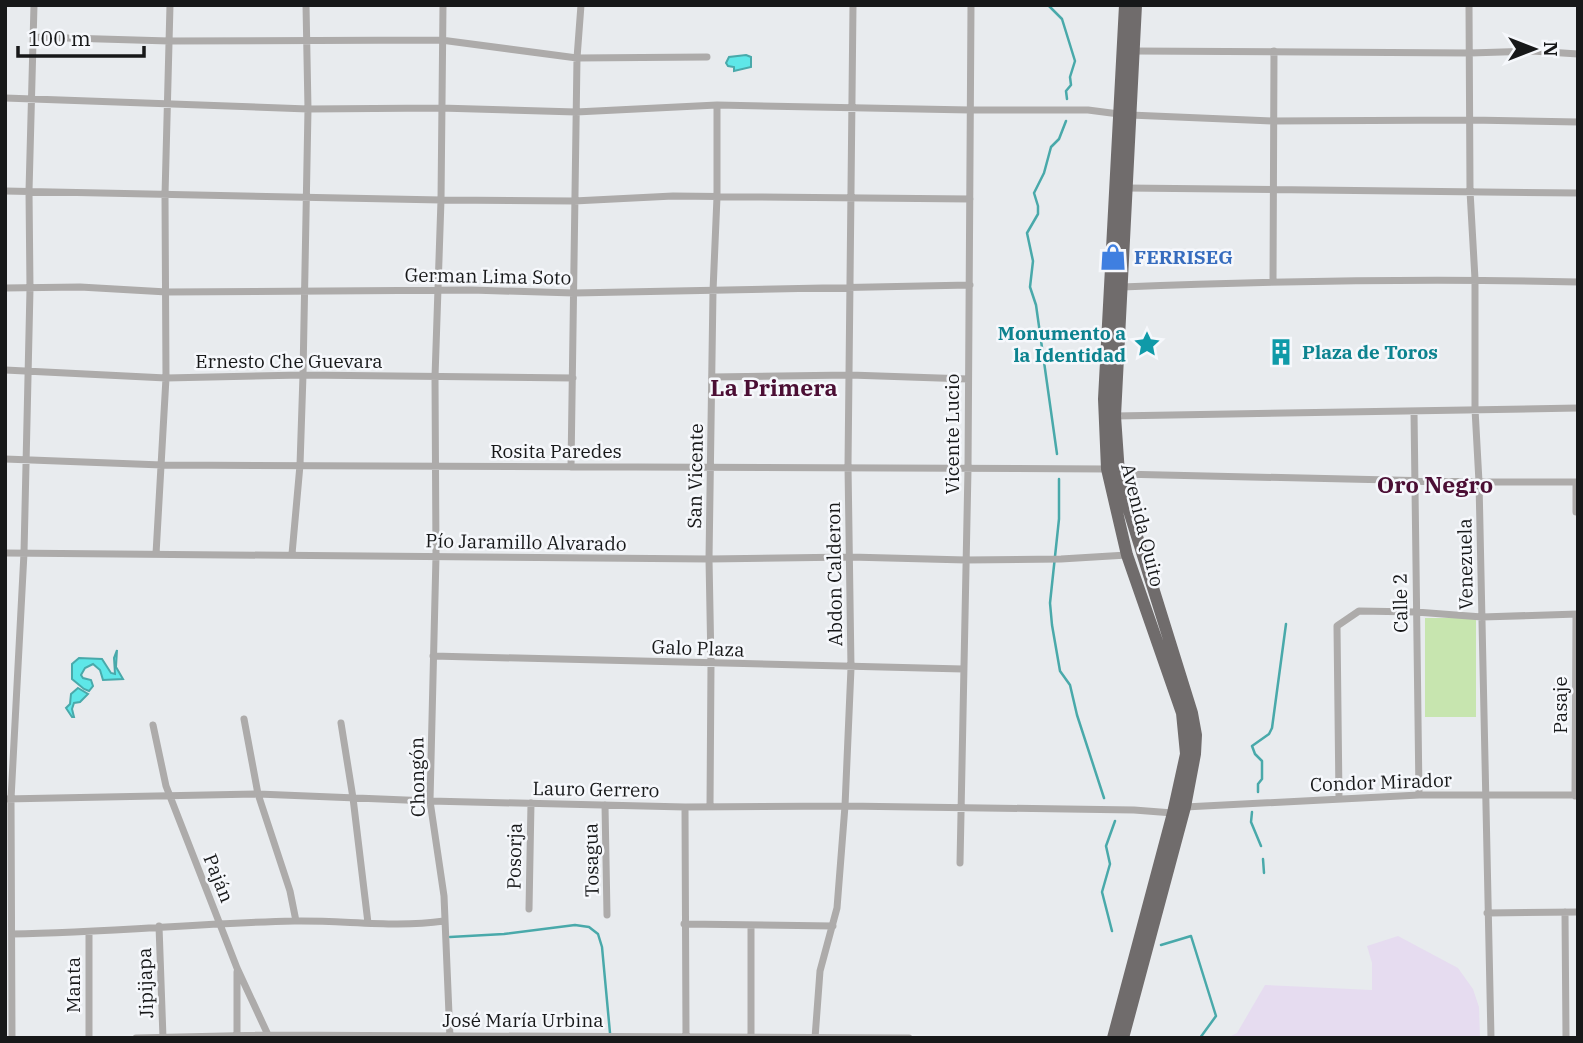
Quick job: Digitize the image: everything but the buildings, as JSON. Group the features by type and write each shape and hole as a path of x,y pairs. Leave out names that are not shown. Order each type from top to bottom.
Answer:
{"highway":[{"name":"Avenida Quito","path":"1123,1038 1185,807 1196,735 1192,712 1113,471 1125,188 1125,5"},
{"name":"Avenida Quito","path":"1113,1038 1186,754 1182,713 1126,555 1104,399 1124,114 1134,51 1136,5"}],"street":[{"path":"12,1038 8,799 24,553 29,371 30,98 34,5"},
{"path":"156,554 166,378 165,195 170,5"},
{"path":"292,554 300,465 303,375 308,108 306,5"},
{"name":"Chongón","path":"443,5 430,801 444,896 450,1037"},
{"path":"571,467 574,201 581,5"},
{"name":"Abdon Calderon","path":"815,1037 820,971 837,908 851,668 848,466 854,108 853,5"},
{"name":"Vicente Lucio","path":"960,863 968,469 971,5"},
{"name":"Venezuela","path":"1469,5 1470,191 1475,279 1475,409 1479,482 1491,1038"},
{"path":"33,37 169,41 441,40 578,58 707,57"},
{"path":"1134,51 1532,51 1578,54"},
{"path":"1273,282 1274,51"},
{"path":"5,98 308,108 576,112 716,105 1088,110 1272,121 1578,122"},
{"name":"San Vicente","path":"710,806 712,664 709,559 717,197 716,105"},
{"path":"1125,188 1578,193"},
{"path":"5,191 441,200 574,201 642,197 970,199"},
{"path":"1122,287 1475,279 1578,282"},
{"name":"German Lima Soto","path":"5,288 80,287 167,292 303,289 574,293 970,285"},
{"name":"Ernesto Che Guevara","path":"5,370 166,378 303,375 573,378"},
{"path":"712,377 849,375 968,379"},
{"path":"1115,416 1578,408"},
{"name":"Calle 2","path":"1414,411 1419,795"},
{"name":"Rosita Paredes","path":"5,459 162,465 848,466 1479,482 1577,482"},
{"path":"1576,512 1577,482"},
{"name":"Pío Jaramillo Alvarado","path":"5,553 966,560 1126,555"},
{"path":"1339,799 1337,626 1359,611 1482,617 1577,615"},
{"name":"Pasaje","path":"1576,795 1577,615"},
{"name":"Galo Plaza","path":"433,656 963,669"},
{"path":"244,719 258,794 290,891 296,921"},
{"path":"341,723 368,923"},
{"name":"Paján","path":"153,725 166,786 237,968 269,1036"},
{"name":"Lauro Gerrero","path":"8,799 258,794 685,807 845,806 1134,810 1173,813"},
{"name":"Condor Mirador","path":"1185,807 1419,795 1576,795"},
{"name":"Posorja","path":"529,909 531,803"},
{"name":"Tosagua","path":"605,805 607,915"},
{"path":"685,807 686,1036"},
{"path":"1173,813 1185,807"},
{"path":"1565,912 1566,1038"},
{"path":"1487,913 1578,912"},
{"path":"12,934 89,933 159,926 296,921 401,925 444,921"},
{"path":"684,924 833,926"},
{"name":"Jipijapa","path":"159,926 163,1037"},
{"path":"751,926 751,1036"},
{"name":"Manta","path":"89,933 89,1038"},
{"path":"237,968 237,1037"},
{"name":"José María Urbina","path":"136,1038 909,1038"}],"shaded area":[{"path":"1398,936 1458,968 1473,989 1479,1007 1480,1038 1227,1038 1237,1033 1265,985 1372,990 1372,963 1367,946"}],"green space":[{"path":"1425,618 1476,618 1476,717 1425,717"}],"water":[{"path":"729,57 751,57 751,67 734,71 734,67 726,63"},
{"path":"117,650 116,667 123,679 103,680 100,670 93,664 85,668 81,675 91,680 93,686 89,691 72,679 72,664 79,658 102,659 111,673 115,674 114,658"},
{"path":"78,688 88,694 80,702 74,703 72,717 66,708 70,704 71,694"}],"waterway":[{"path":"1048,5 1062,19 1075,61 1070,77 1071,85 1066,91 1067,99"},
{"path":"1057,454 1036,305 1030,287 1033,261 1027,233 1038,214 1034,193 1044,173 1051,147 1059,139 1066,121"},
{"path":"1059,479 1059,519 1050,603 1052,625 1060,671 1070,685 1104,798"},
{"path":"1258,792 1258,784 1262,779 1262,761 1252,746 1269,734 1272,728 1286,624"},
{"path":"1252,812 1251,822 1261,846"},
{"path":"1112,931 1102,892 1110,864 1106,846 1115,821"},
{"path":"1263,859 1264,873"},
{"path":"450,937 504,934 575,925 589,927 598,934 602,947 610,1033"},
{"path":"1161,945 1191,936 1216,1016 1200,1038"}],"place":[{"name":"FERRISEG","path":"1113,257"},
{"name":"Monumento a la Identidad","path":"1147,344"},
{"name":"Plaza de Toros","path":"1281,352"}],"district":[{"name":"La Primera","path":"774,387"},
{"name":"Oro Negro","path":"1435,484"}]}
